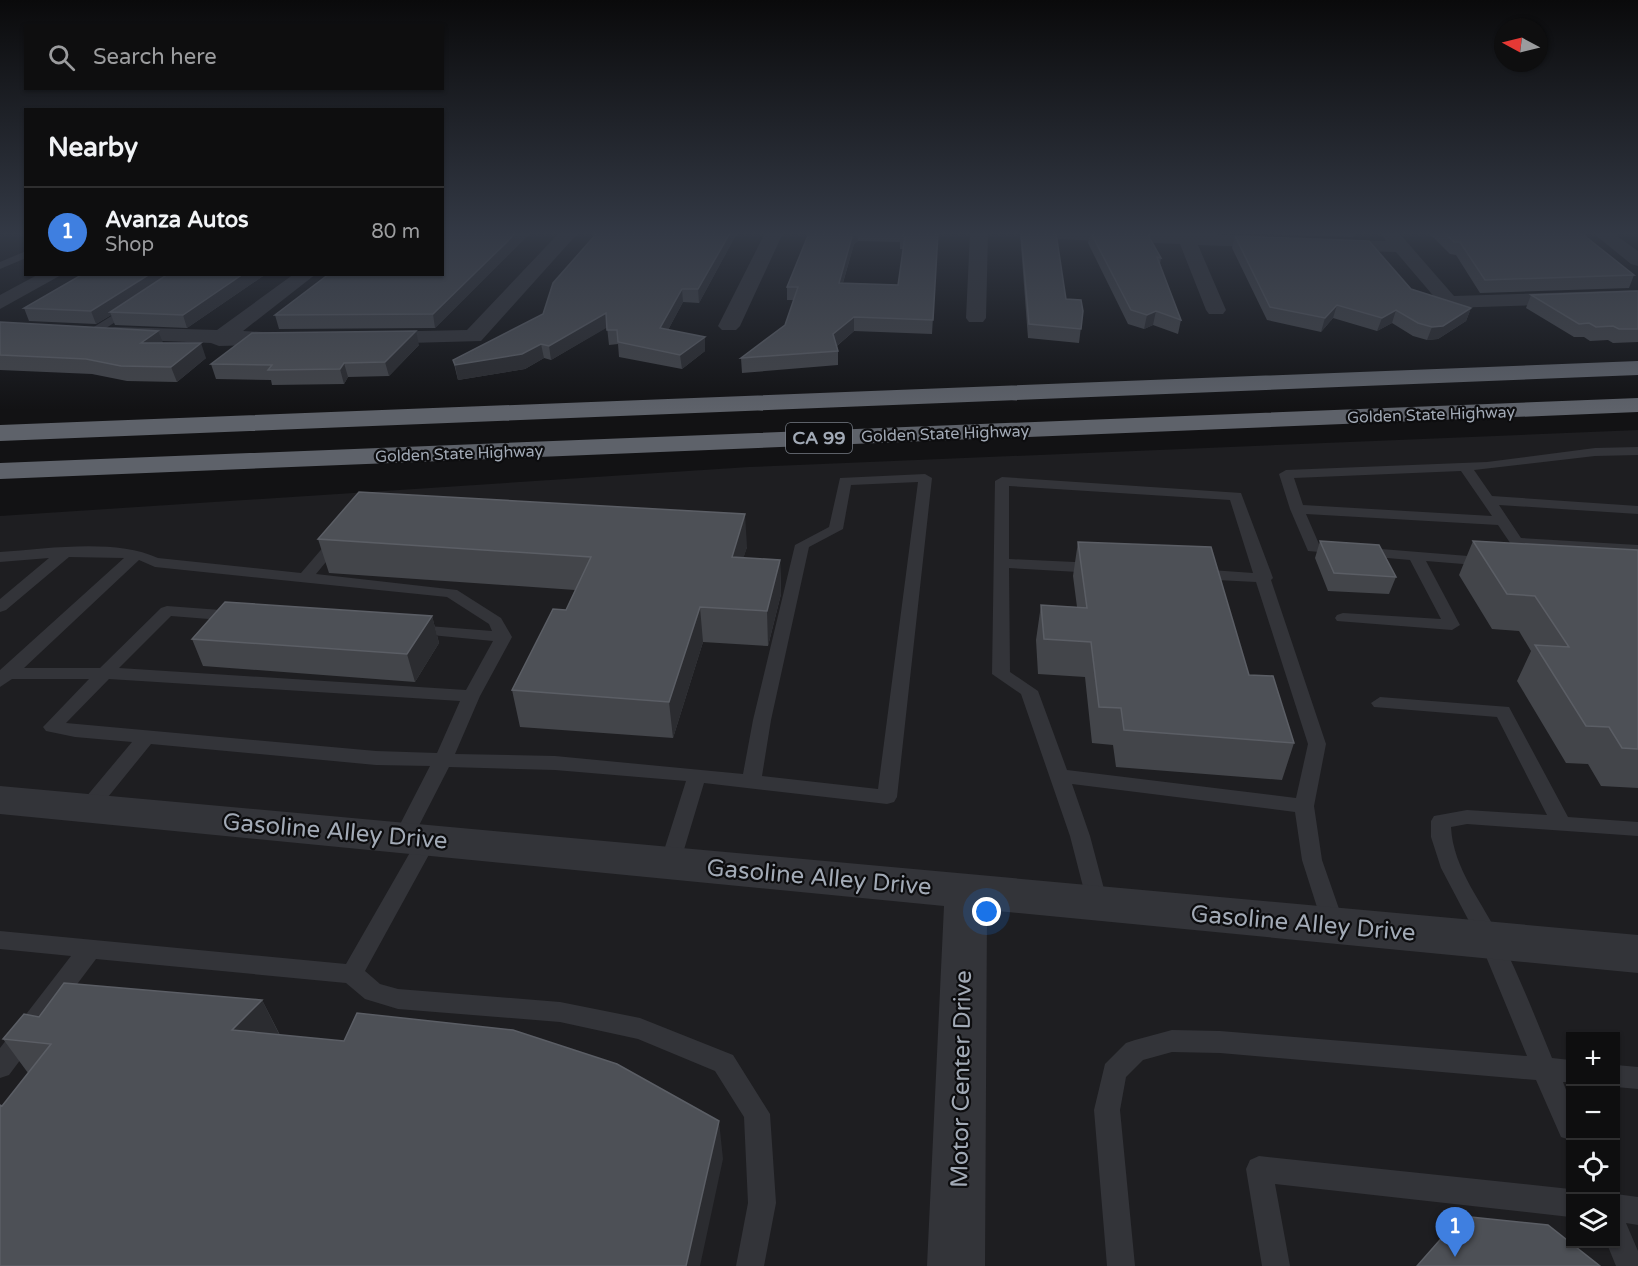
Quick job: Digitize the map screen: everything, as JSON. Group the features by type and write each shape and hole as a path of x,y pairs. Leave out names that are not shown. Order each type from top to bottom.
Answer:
{"highway":[{"name":"Golden State Highway","path":"0,433 1638,368"},
{"name":"Golden State Highway","path":"0,471 1638,405"}],"street":[{"path":"0,303 20,292"},
{"path":"219,339 283,292"},
{"path":"347,338 473,336 514,292"},
{"path":"729,326 745,292"},
{"path":"976,318 977,292"},
{"path":"1208,292 1216,310"},
{"path":"1440,292 1449,302 1638,296"},
{"path":"70,331 219,339 313,339"},
{"name":"Gasoline Alley Drive","path":"0,800 1638,954"},
{"name":"Motor Center Drive","path":"956,1266 966,891"}],"lane":[{"path":"93,332 140,303"},
{"path":"1466,467 1530,564 1313,548 1286,474 1510,465 1607,450 1638,451"},
{"path":"248,617 167,611 52,727 146,738 376,758 555,763 697,775 751,783 887,797 925,478 845,481 836,529 802,545 762,720 751,783"},
{"path":"1097,903 1080,836 1029,691 1001,674 1002,482 1236,496 1317,744 1304,806 1312,860 1334,926"},
{"path":"1489,500 1638,510"},
{"path":"1298,509 1503,521"},
{"path":"305,578 351,524"},
{"path":"1516,542 1638,549"},
{"path":"0,557 65,552 137,554 155,562 451,592 495,621 504,637"},
{"path":"0,607 65,552"},
{"path":"3,677 137,554"},
{"path":"1343,618 1452,625 1416,556"},
{"path":"1002,562 1109,569"},
{"path":"1181,573 1265,579"},
{"path":"400,629 504,637"},
{"path":"352,974 415,839 443,760 471,696 504,637"},
{"path":"3,677 105,673 471,696"},
{"path":"1380,703 1503,711 1562,824"},
{"path":"88,808 146,738"},
{"path":"670,863 697,775"},
{"path":"1060,776 1304,806"},
{"path":"1566,1119 1490,940 1454,872 1440,838 1442,821 1467,817 1638,829"},
{"path":"0,940 352,974 373,992 398,999 561,1012 640,1029 724,1063 758,1114 762,1203 750,1266"},
{"path":"0,1067 90,949"},
{"path":"1121,1266 1107,1110 1114,1072 1135,1051 1172,1041 1221,1042 1566,1071"},
{"path":"1620,1076 1638,1078"},
{"path":"1276,1266 1259,1169 1566,1203"},
{"path":"1620,1209 1638,1211"},
{"path":"1620,1242 1630,1266"}],"shaded area":[{"path":"1638,430 1638,1266 0,1266 0,516 749,467"}],"building":[{"path":"52,292 121,292 91,311 24,308"},
{"path":"140,292 217,292 183,315 110,312"},
{"path":"305,292 455,292 433,314 275,315"},
{"path":"550,292 680,292 660,328 705,337 680,355 618,342 617,330 607,330 606,313 549,346 541,344 522,354 455,365 453,360 543,314"},
{"path":"796,292 935,292 933,320 854,317 833,334 838,351 741,358 785,325"},
{"path":"1026,292 1065,292 1066,299 1081,300 1083,311 1081,329 1029,324"},
{"path":"1122,292 1170,292 1181,320 1156,311 1147,315 1131,310"},
{"path":"1263,292 1421,292 1471,308 1443,326 1432,327 1418,323 1396,310 1382,318 1337,305 1325,318 1270,307"},
{"path":"1638,292 1638,329 1619,329 1613,326 1596,327 1589,323 1579,324 1531,295"},
{"path":"0,322 158,331 141,343 201,343 171,367 121,366 86,359 0,355"},
{"path":"416,331 385,362 344,363 340,369 268,370 272,365 211,364 252,333"},
{"path":"359,492 745,514 732,557 780,560 767,611 700,607 669,702 512,690 553,609 566,610 591,557 318,539"},
{"path":"1320,541 1379,545 1396,577 1334,573"},
{"path":"1473,541 1638,550 1638,749 1622,748 1609,727 1586,726 1535,645 1569,647 1535,596 1507,594"},
{"path":"1078,542 1211,547 1249,675 1273,676 1294,743 1124,730 1121,708 1099,707 1091,642 1044,639 1041,605 1087,608"},
{"path":"225,602 432,616 407,654 192,639"},
{"path":"64,983 262,1000 232,1030 344,1041 357,1013 513,1030 617,1064 719,1121 686,1266 0,1266 0,1105 2,1106 51,1044 3,1039 24,1014 39,1017"},
{"path":"1461,1216 1548,1225 1566,1239 1566,1248 1577,1248 1600,1266 1417,1266"}],"place":[{"name":"Avanza Autos","path":"1455,1257"}]}
